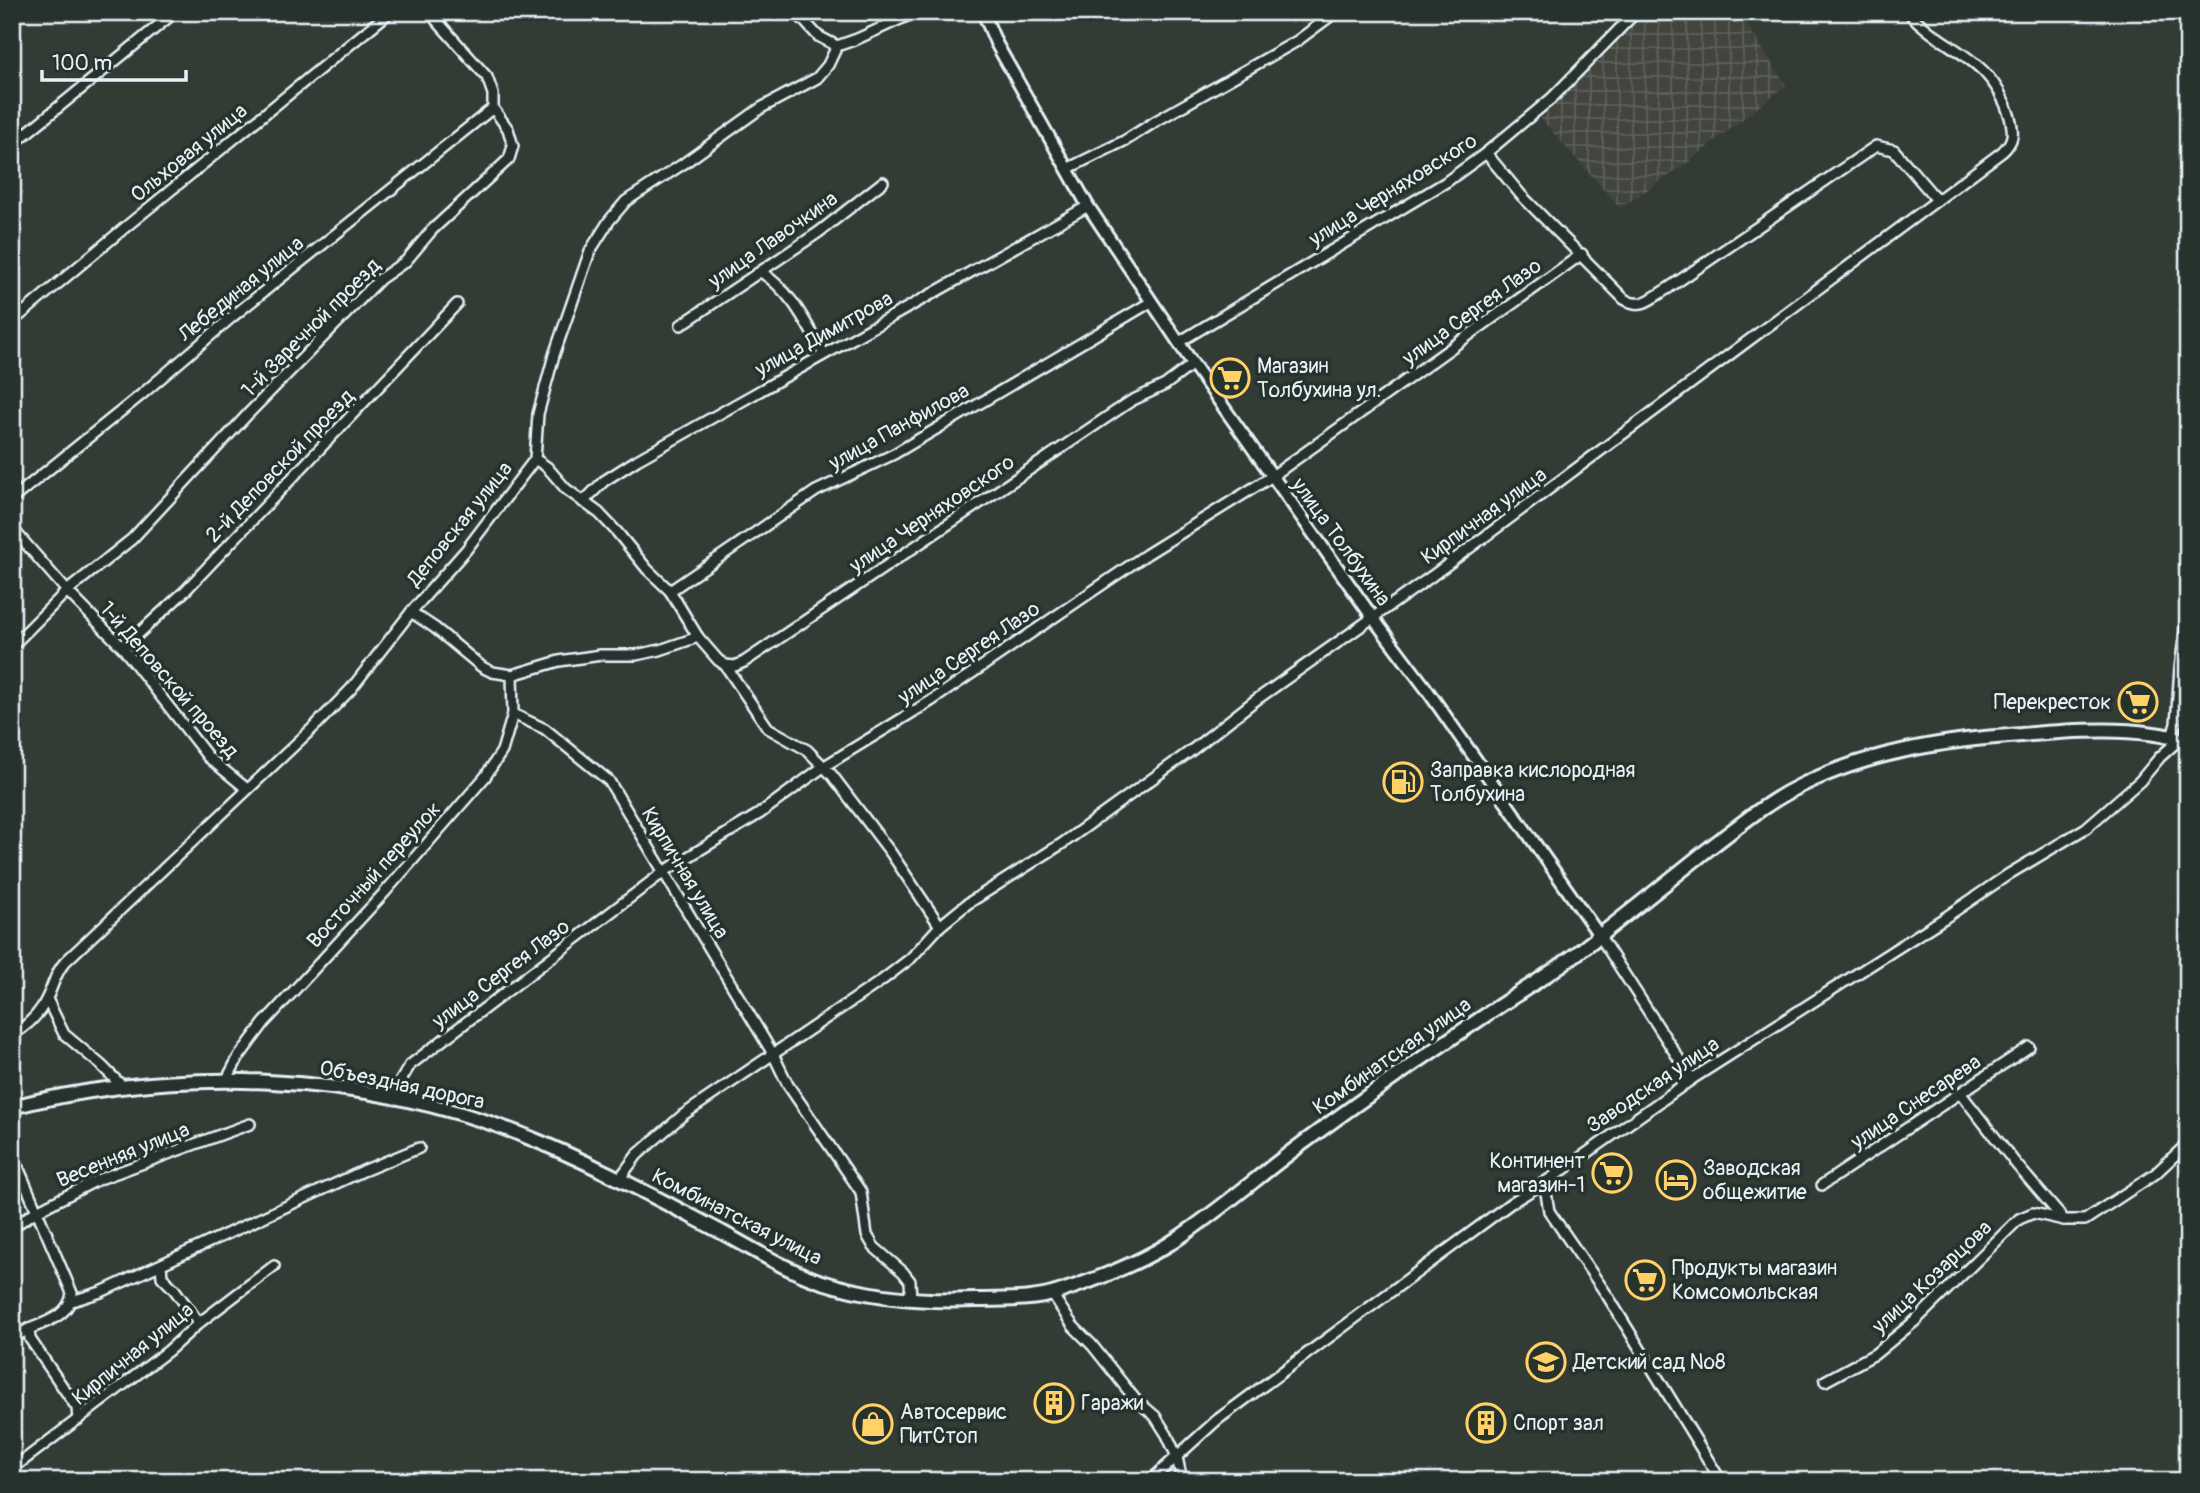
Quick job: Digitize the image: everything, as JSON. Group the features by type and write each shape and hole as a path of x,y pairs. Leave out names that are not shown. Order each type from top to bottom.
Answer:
{"main road":[{"name":"Комбинатская улица","path":"620,1178 771,1259 817,1280 851,1290 925,1301 1027,1299 1052,1294 1132,1265 1176,1240 1355,1105 1578,953 1759,810 1799,786 1852,764 1919,747 1977,738 2043,733 2129,732 2180,739"},
{"name":"Объездная дорога","path":"12,1107 44,1099 165,1084 226,1081 325,1086 454,1112 517,1133 620,1178"}],"street":[{"path":"12,145 175,12"},
{"name":"Ольховая улица","path":"12,322 390,12"},
{"name":"1-й Заречной проезд","path":"12,646 67,591 132,539 248,414 380,279 406,261 432,230 509,159 513,146 508,129 493,108 493,94 487,77 429,12"},
{"path":"796,12 818,36 837,46 916,12"},
{"name":"улица Толбухина","path":"983,12 996,43 1088,206 1151,302 1271,477 1425,687 1599,935 1692,1079"},
{"path":"1067,169 1126,141 1156,121 1297,41 1336,12"},
{"name":"улица Черняховского","path":"1179,342 1446,182 1486,153 1552,98 1636,12"},
{"name":"Кирпичная улица","path":"773,1054 911,958 940,926 967,904 1063,843 1192,750 1253,702 1520,511 2002,152 2010,144 2014,132 1997,87 1971,59 1908,12"},
{"name":"Деповская улица","path":"12,1035 36,1017 47,999 55,972 351,689 411,612 466,550 535,459 538,414 554,355 590,251 608,221 626,201 761,108 817,78 828,65 837,46"},
{"name":"Лебединая улица","path":"12,499 232,317 493,108"},
{"path":"1486,153 1521,195 1624,299 1633,304 1640,304 1667,289 1876,146 1894,150 1937,200"},
{"name":"улица Лавочкина","path":"681,325 819,232 883,182"},
{"name":"улица Димитрова","path":"583,502 604,481 637,460 1088,206"},
{"name":"улица Сергея Лазо","path":"394,1099 410,1065 665,872 759,814 823,767 931,701 1147,554 1271,477 1582,254"},
{"path":"761,272 791,299 824,354"},
{"name":"улица Панфилова","path":"670,591 816,491 894,454 1151,302"},
{"name":"2-й Деповской проезд","path":"123,648 185,591 457,304"},
{"name":"улица Черняховского","path":"725,665 735,666 744,662 1131,401 1165,385 1193,364"},
{"path":"535,459 617,532 647,569 670,591 698,636 725,665 768,728 807,750 832,775 891,853 940,926"},
{"name":"1-й Деповской проезд","path":"12,528 67,591 123,648 208,757 247,789"},
{"path":"2180,739 2176,724 2188,610"},
{"path":"411,612 482,667 492,672 512,675 559,661 601,655 636,655 660,650 698,636"},
{"path":"512,675 513,714"},
{"name":"Кирпичная улица","path":"513,714 545,729 609,781 773,1054 788,1084 861,1192 867,1235 874,1247 910,1281 911,1300"},
{"name":"Восточный переулок","path":"226,1081 238,1058 264,1023 485,777 502,751 513,714"},
{"name":"Заводская улица","path":"1150,1481 1217,1420 1511,1203 1553,1177 1692,1079 1947,917 2009,874 2086,828 2140,781 2180,739"},
{"path":"47,999 64,1034 124,1088"},
{"name":"улица Снесарева","path":"1822,1185 2029,1047"},
{"path":"620,1178 637,1155 683,1115 773,1054"},
{"path":"1961,1094 2064,1220 2085,1220 2155,1174 2188,1143"},
{"name":"Весенняя улица","path":"12,1227 97,1180 250,1124"},
{"path":"72,1301 94,1295 207,1241 419,1148"},
{"path":"12,1153 72,1293 72,1301 56,1318 12,1338"},
{"path":"1553,1177 1546,1193 1549,1211 1613,1306 1721,1481"},
{"name":"улица Козарцова","path":"1825,1381 1875,1354 1915,1321 2018,1219 2033,1213 2064,1220"},
{"path":"161,1265 162,1277 199,1323"},
{"name":"Кирпичная улица","path":"12,1468 168,1351 199,1323 274,1266"},
{"path":"1052,1294 1073,1326 1092,1345 1135,1399 1155,1416 1177,1457 1182,1481"},
{"path":"29,1329 30,1339 77,1408 78,1420"}],"shaded area":[{"path":"1644,12 1739,12 1786,85 1682,167 1620,208 1541,119"}],"place":[{"name":"Магазин Толбухина ул.","path":"1230,378"},
{"name":"Перекресток","path":"2138,702"},
{"name":"Заправка кислородная Толбухина","path":"1403,782"},
{"name":"Континент магазин-1","path":"1612,1173"},
{"name":"Заводская общежитие","path":"1676,1180"},
{"name":"Продукты магазин Комсомольская","path":"1645,1280"},
{"name":"Детский сад №8","path":"1546,1362"},
{"name":"Гаражи","path":"1054,1403"},
{"name":"Спорт зал","path":"1486,1423"},
{"name":"Автосервис ПитСтоп","path":"873,1424"}]}
